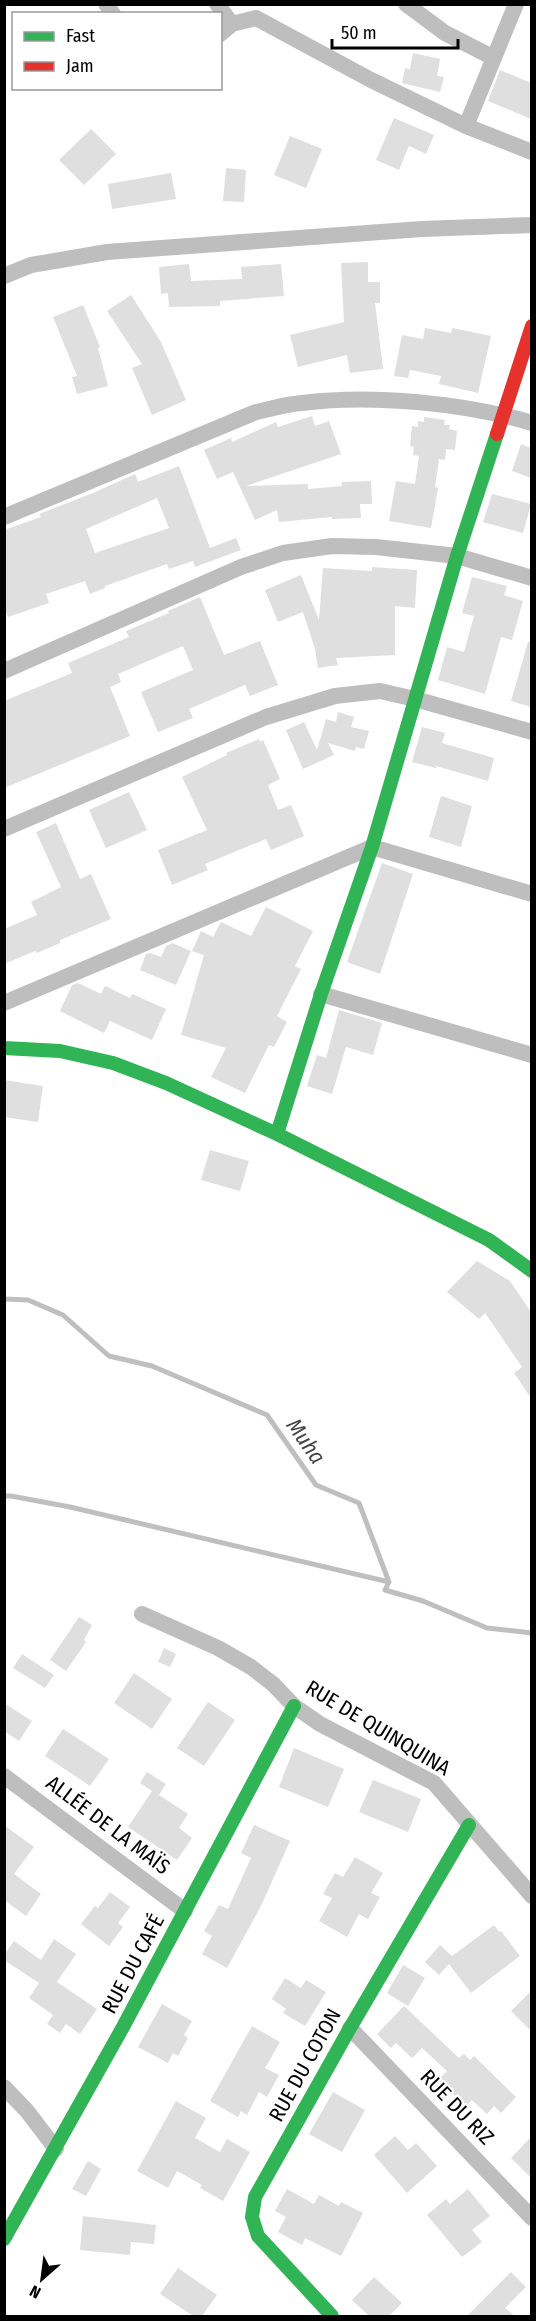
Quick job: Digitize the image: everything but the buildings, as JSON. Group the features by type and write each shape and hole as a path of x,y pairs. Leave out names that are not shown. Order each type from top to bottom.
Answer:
{"street":[{"path":"406,4 445,33 494,58"},
{"path":"466,126 516,4"},
{"path":"226,29 256,18 371,80 466,126 531,152"},
{"path":"4,276 31,265 107,252 422,229 531,225"},
{"path":"277,1134 321,994 372,847 457,556 531,326"},
{"path":"4,517 256,412 300,403 345,399 417,403 503,415 531,423"},
{"path":"4,670 241,567 284,553 332,546 457,556 531,578"},
{"path":"4,829 266,717 335,696 380,691 531,732"},
{"path":"4,1003 372,847 531,894"},
{"path":"321,994 531,1055"},
{"path":"4,1048 60,1051 113,1063 166,1083 277,1134 489,1240 531,1271"},
{"name":"RUE DE QUINQUINA","path":"142,1614 218,1648 250,1666 273,1684 294,1706 320,1724 434,1783 531,1896"},
{"name":"RUE DU CAFÉ","path":"4,2239 56,2149 294,1706"},
{"name":"ALLÉE DE LA MAÏS","path":"4,1776 185,1911"},
{"name":"RUE DU COTON","path":"332,2316 258,2236 252,2217 255,2197 350,2028 469,1825"},
{"name":"RUE DU RIZ","path":"350,2028 531,2218"},
{"path":"4,2087 56,2149"}],"waterway":[{"name":"Muha","path":"4,1299 28,1300 63,1315 109,1356 152,1366 267,1415 316,1485 359,1503 389,1582 385,1590 423,1601 487,1628 532,1633"},
{"path":"4,1496 70,1507 389,1582"}],"traffic: fast":[{"path":"277,1134 321,994 372,847 457,556 497,434"},
{"path":"4,1048 60,1051 113,1063 166,1083 277,1134 489,1240 532,1271"},
{"path":"4,2239 123,2027 294,1706"},
{"path":"332,2316 258,2236 252,2217 255,2197 350,2028 469,1825"}],"traffic: jam":[{"path":"497,434 532,326"}]}
